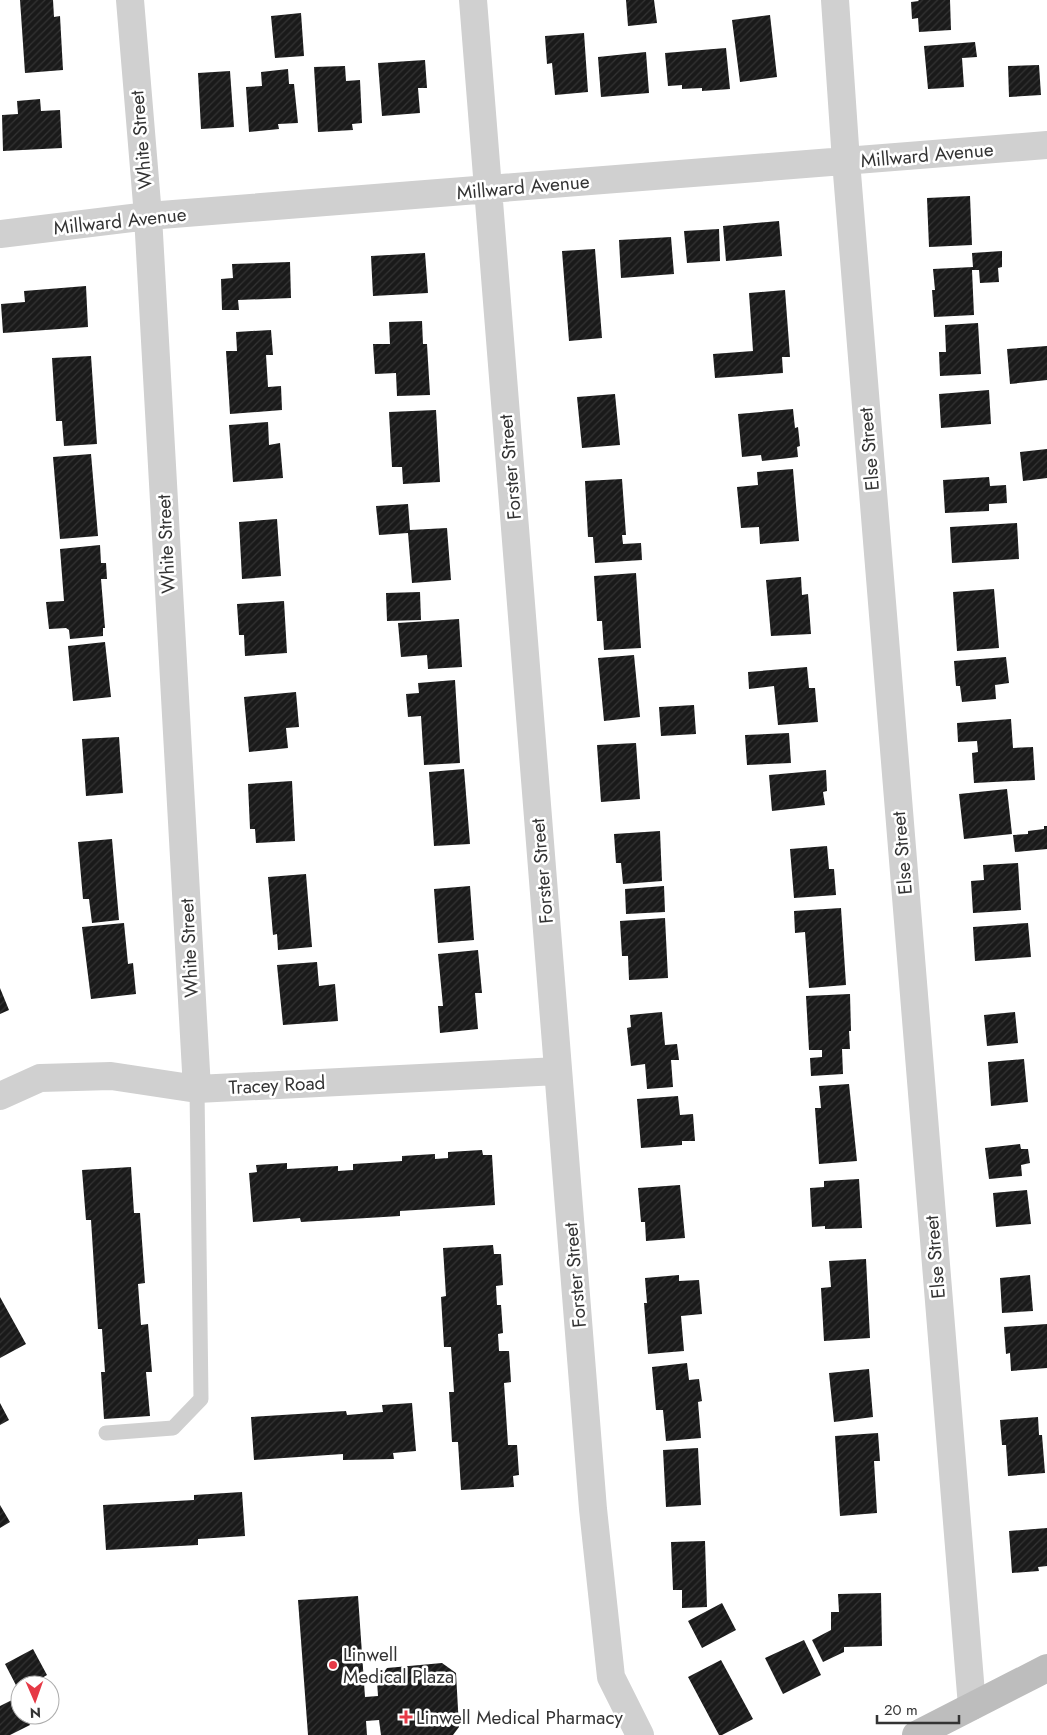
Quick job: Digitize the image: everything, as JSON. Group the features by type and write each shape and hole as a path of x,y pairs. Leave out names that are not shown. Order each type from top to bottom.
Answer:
{"main road":[{"path":"916,1735 1047,1668"}],"street":[{"name":"White Street","path":"130,0 148,216 197,1088"},
{"name":"Forster Street","path":"473,0 593,1509 611,1677 640,1735"},
{"name":"Else Street","path":"835,0 846,161 972,1706"},
{"name":"Millward Avenue","path":"0,234 148,216 1047,145"},
{"name":"Tracey Road","path":"0,1096 40,1078 111,1076 197,1088 558,1071"}],"lane":[{"path":"106,1433 172,1428 201,1399 197,1088"}],"building":[{"path":"20,0 53,0 54,17 60,16 63,70 25,73"},
{"path":"626,0 654,0 657,23 628,26"},
{"path":"918,0 950,0 951,30 919,32 918,18 912,19 911,2"},
{"path":"301,13 304,56 275,58 271,16"},
{"path":"770,15 777,77 740,82 732,20"},
{"path":"584,33 588,92 555,95 552,63 547,64 545,36"},
{"path":"975,42 977,57 962,58 964,87 928,89 924,46"},
{"path":"726,48 730,89 702,91 702,88 682,89 682,85 668,86 665,53"},
{"path":"646,52 649,93 601,97 598,57"},
{"path":"425,60 427,88 418,88 420,113 382,116 378,63"},
{"path":"1039,65 1041,95 1009,97 1008,66"},
{"path":"345,66 346,81 360,80 362,123 352,124 353,130 318,132 314,67"},
{"path":"288,69 289,84 294,84 298,123 278,124 279,129 249,132 246,87 262,86 261,72"},
{"path":"230,71 234,127 201,129 198,73"},
{"path":"40,99 41,111 60,110 62,148 3,151 2,115 18,114 17,101"},
{"path":"970,196 972,245 929,247 927,198"},
{"path":"779,221 782,256 726,261 723,226"},
{"path":"719,229 720,261 687,263 684,231"},
{"path":"671,237 674,274 621,278 619,240"},
{"path":"595,249 602,338 569,341 562,251"},
{"path":"1002,251 1002,267 998,268 999,282 980,283 979,270 972,270 974,315 934,317 932,290 935,290 933,269 973,267 972,253"},
{"path":"425,253 428,293 373,296 371,256"},
{"path":"290,262 291,298 238,300 239,310 222,310 221,279 233,278 232,264"},
{"path":"86,286 88,327 3,333 1,304 25,302 24,291"},
{"path":"785,290 790,357 782,357 783,373 715,378 713,354 753,351 749,293"},
{"path":"422,321 423,344 427,344 430,395 397,396 396,373 375,374 373,344 390,344 389,322"},
{"path":"978,323 981,374 940,376 939,352 946,352 945,325"},
{"path":"271,330 273,355 266,355 268,387 281,386 282,410 230,414 226,351 237,351 236,332"},
{"path":"1047,346 1047,380 1010,384 1007,349"},
{"path":"91,356 97,444 64,446 62,421 56,421 52,358"},
{"path":"989,390 991,424 941,428 939,394"},
{"path":"615,394 620,445 582,448 577,397"},
{"path":"793,409 795,428 798,427 800,446 797,447 798,457 762,461 761,455 742,457 738,414"},
{"path":"436,410 440,482 403,484 402,467 392,467 389,412"},
{"path":"268,422 269,445 280,443 283,478 233,482 229,425"},
{"path":"1047,449 1047,478 1023,481 1020,452"},
{"path":"91,454 98,536 60,539 53,457"},
{"path":"793,469 799,541 760,544 759,527 741,528 737,487 758,485 757,472"},
{"path":"989,477 990,486 1006,485 1007,503 989,504 989,511 945,513 943,480"},
{"path":"622,479 626,535 622,535 623,544 641,543 642,560 595,563 593,537 588,537 585,481"},
{"path":"408,504 410,530 447,528 451,580 412,583 408,533 379,535 376,506"},
{"path":"277,519 281,576 242,579 239,522"},
{"path":"1017,523 1019,559 952,563 950,527"},
{"path":"100,545 101,563 106,563 107,579 101,579 105,628 103,628 103,636 70,639 69,630 66,628 49,629 46,602 64,601 60,549"},
{"path":"636,573 641,648 604,650 602,621 597,621 594,576"},
{"path":"801,577 802,595 808,594 811,634 771,636 766,580"},
{"path":"994,589 999,648 957,651 953,592"},
{"path":"420,592 421,620 387,621 386,593"},
{"path":"284,601 287,653 245,656 244,635 239,635 237,604"},
{"path":"459,619 462,667 428,669 427,655 401,657 398,623"},
{"path":"105,642 111,697 73,701 68,646"},
{"path":"634,655 640,717 604,721 598,658"},
{"path":"1006,657 1009,683 995,685 996,699 962,702 960,686 956,686 954,661"},
{"path":"807,667 809,688 815,688 818,722 778,725 774,686 749,689 748,672"},
{"path":"455,680 460,763 424,765 421,716 408,717 406,694 419,693 418,683"},
{"path":"296,692 299,727 286,728 288,748 249,752 244,697"},
{"path":"694,705 696,734 661,736 659,707"},
{"path":"1011,719 1013,748 1033,747 1035,780 974,783 972,753 978,752 977,741 958,742 957,723"},
{"path":"789,733 791,763 747,765 745,735"},
{"path":"119,737 123,793 86,796 82,739"},
{"path":"636,743 640,799 601,802 597,745"},
{"path":"464,769 470,844 434,846 429,772"},
{"path":"826,770 827,791 823,792 825,805 772,811 769,775"},
{"path":"292,781 295,841 256,843 255,829 250,829 248,784"},
{"path":"1007,789 1012,834 964,839 959,794"},
{"path":"1044,826 1047,826 1047,849 1015,852 1013,835 1028,834 1028,831 1044,829"},
{"path":"660,831 662,881 623,884 621,863 616,863 614,834"},
{"path":"112,839 119,920 92,923 89,899 83,899 78,842"},
{"path":"827,846 829,869 834,869 836,895 794,898 790,849"},
{"path":"1018,863 1021,910 973,913 971,881 984,880 983,865"},
{"path":"306,874 312,947 278,950 277,934 273,935 268,877"},
{"path":"470,886 474,940 438,943 434,889"},
{"path":"664,886 665,912 626,914 625,889"},
{"path":"841,908 846,985 809,988 805,932 795,933 794,911"},
{"path":"665,918 668,978 629,980 628,956 622,956 620,921"},
{"path":"124,923 128,964 133,963 136,994 91,999 82,927"},
{"path":"1028,923 1031,957 975,961 973,927"},
{"path":"478,950 482,993 475,993 478,1029 440,1033 438,1006 443,1006 438,954"},
{"path":"317,962 319,986 335,984 338,1021 283,1025 277,965"},
{"path":"0,988 9,1010 0,1014"},
{"path":"850,994 850,1049 842,1049 843,1074 811,1076 810,1058 822,1057 822,1050 809,1050 806,996"},
{"path":"662,1012 665,1045 677,1044 679,1060 671,1060 673,1087 647,1089 645,1064 631,1066 627,1028 631,1027 630,1015"},
{"path":"1015,1012 1018,1043 987,1046 984,1015"},
{"path":"1024,1059 1028,1102 991,1106 988,1062"},
{"path":"849,1084 857,1161 819,1164 815,1108 821,1108 819,1086"},
{"path":"678,1096 680,1115 693,1114 695,1141 682,1141 682,1145 641,1148 637,1099"},
{"path":"1020,1144 1021,1149 1028,1149 1030,1163 1021,1165 1022,1176 989,1179 985,1148"},
{"path":"482,1150 483,1155 492,1155 495,1205 400,1211 400,1216 301,1222 300,1218 253,1222 249,1173 257,1172 256,1165 287,1163 287,1169 338,1166 338,1171 353,1170 353,1164 402,1161 402,1156 435,1154 435,1159 448,1158 448,1152"},
{"path":"131,1167 134,1213 140,1213 145,1283 138,1284 141,1325 148,1324 152,1372 146,1372 150,1416 104,1419 101,1372 105,1372 102,1329 98,1329 91,1220 86,1220 82,1170"},
{"path":"859,1179 862,1228 825,1229 825,1226 812,1227 810,1188 824,1187 824,1181"},
{"path":"680,1185 685,1238 646,1241 645,1222 641,1222 638,1188"},
{"path":"1027,1190 1031,1224 996,1227 993,1193"},
{"path":"493,1245 494,1254 501,1254 503,1285 496,1286 497,1305 501,1305 503,1333 498,1334 499,1351 509,1351 511,1382 504,1383 508,1445 517,1445 519,1475 513,1476 514,1487 461,1490 458,1442 452,1442 449,1392 454,1392 451,1347 444,1347 441,1297 446,1296 443,1248"},
{"path":"866,1259 870,1338 824,1341 821,1288 831,1287 829,1261"},
{"path":"679,1275 679,1281 699,1280 702,1314 681,1316 684,1351 648,1354 644,1303 647,1303 645,1278"},
{"path":"1030,1275 1033,1311 1002,1313 1000,1278"},
{"path":"0,1297 26,1344 0,1358"},
{"path":"1047,1324 1047,1368 1011,1371 1010,1353 1006,1354 1004,1327"},
{"path":"687,1363 689,1380 699,1379 702,1401 698,1402 701,1438 666,1441 663,1410 656,1410 652,1367"},
{"path":"869,1369 873,1417 834,1422 829,1373"},
{"path":"0,1403 9,1420 0,1425"},
{"path":"412,1403 416,1451 393,1453 394,1459 343,1460 343,1454 254,1460 251,1417 346,1411 347,1415 383,1412 382,1405"},
{"path":"1038,1417 1039,1435 1042,1435 1045,1473 1008,1476 1006,1445 1002,1445 1000,1420"},
{"path":"878,1433 880,1461 874,1461 877,1513 840,1516 835,1436"},
{"path":"698,1448 701,1505 666,1507 663,1450"},
{"path":"242,1492 245,1536 198,1539 198,1545 106,1550 103,1505 194,1500 194,1495"},
{"path":"0,1505 10,1522 0,1528"},
{"path":"1047,1528 1047,1566 1038,1567 1039,1571 1012,1573 1009,1531"},
{"path":"705,1541 707,1607 682,1608 682,1590 673,1590 671,1542"},
{"path":"881,1593 882,1646 844,1647 844,1652 823,1662 812,1640 831,1630 831,1612 839,1612 838,1594"},
{"name":"Linwell Medical Plaza","path":"358,1596 365,1697 378,1696 377,1681 387,1668 442,1663 456,1673 459,1727 453,1735 381,1735 379,1720 366,1721 367,1735 308,1735 298,1600"},
{"path":"722,1603 736,1630 702,1648 688,1621"},
{"path":"804,1640 821,1675 783,1694 765,1658"},
{"path":"33,1649 47,1675 11,1675 5,1664"},
{"path":"721,1660 753,1719 719,1735 688,1677"},
{"path":"10,1701 10,1725 30,1725 10,1735 0,1735 0,1706"}],"place":[{"name":"Linwell Medical Plaza","path":"333,1665"},
{"name":"Linwell Medical Pharmacy","path":"406,1717"}]}
